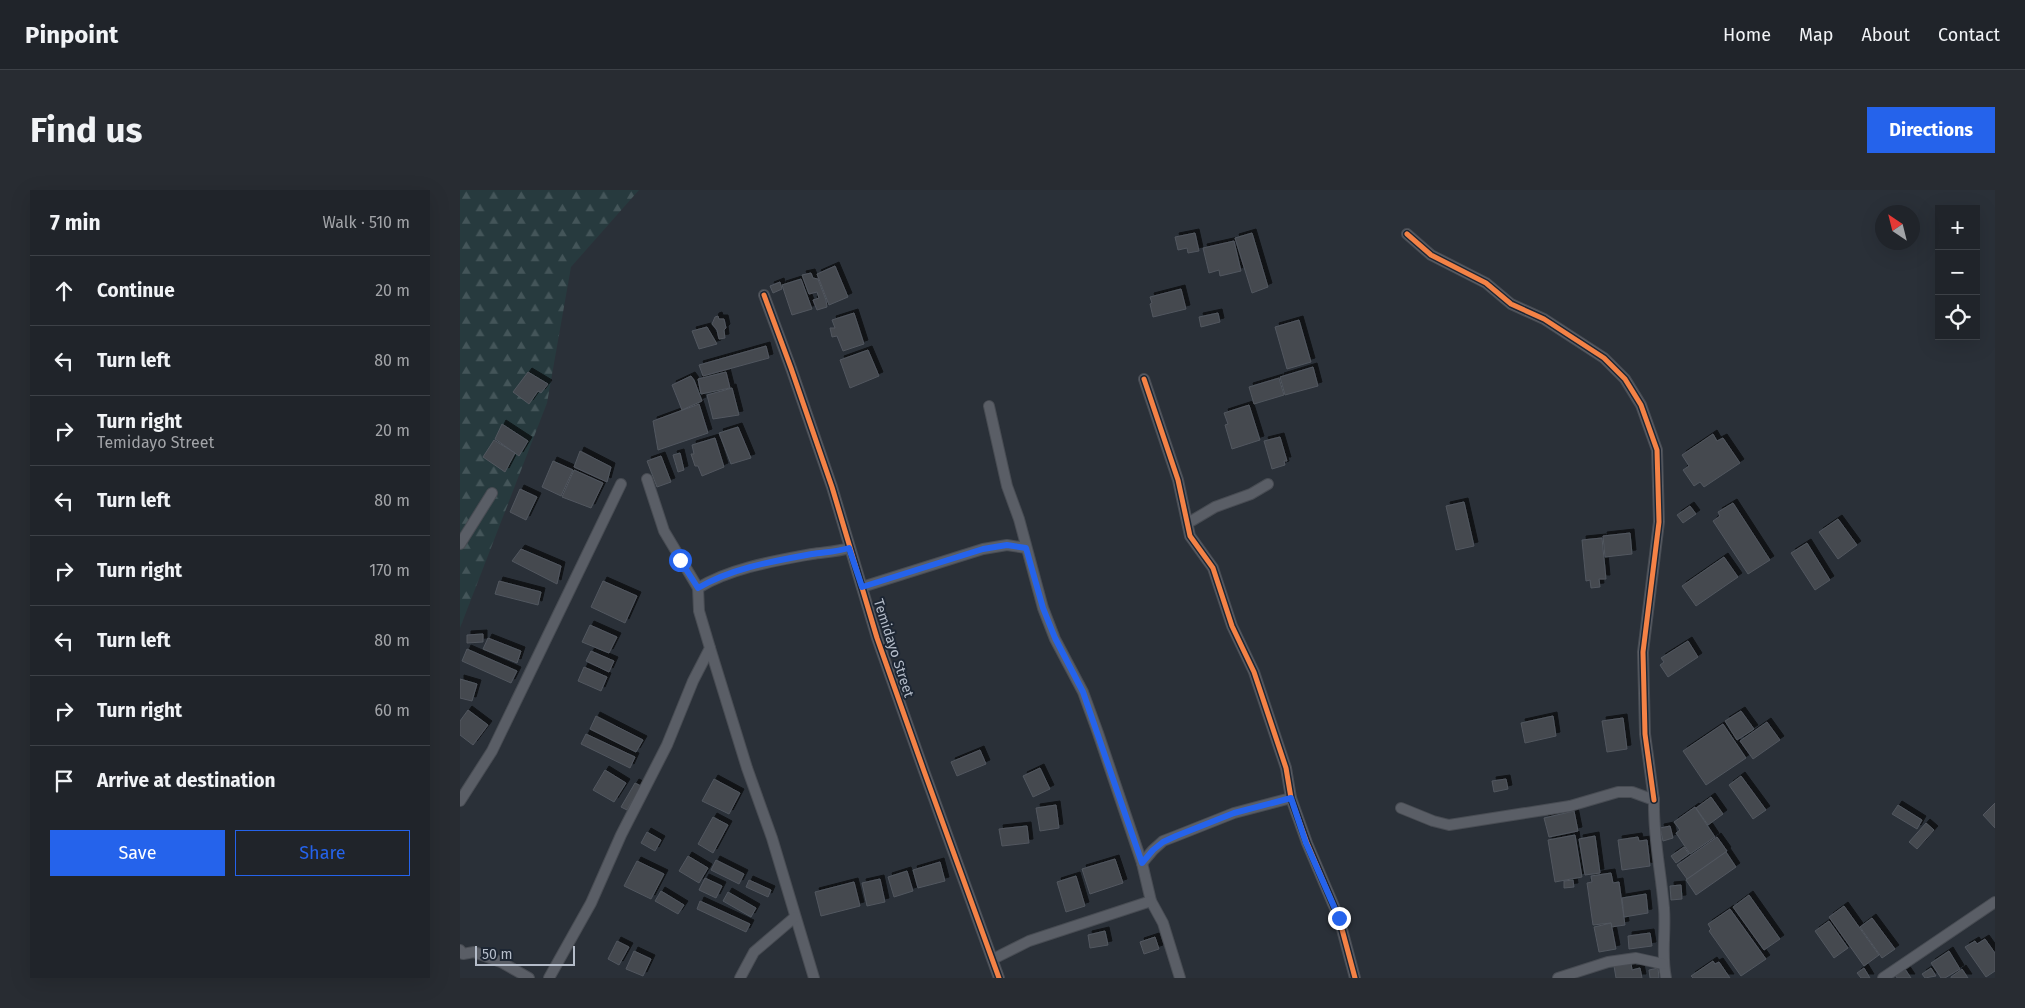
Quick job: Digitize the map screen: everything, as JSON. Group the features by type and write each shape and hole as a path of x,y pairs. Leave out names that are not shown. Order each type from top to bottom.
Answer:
{"street":[{"path":"1407,234 1431,255 1486,283 1511,304 1544,319 1604,358 1626,378 1641,405 1657,450 1659,522 1643,652 1645,734 1654,800 1653,822 1664,910 1663,964 1666,978"},
{"name":"Temidayo Street","path":"764,295 792,368 832,488 877,638 999,978"},
{"path":"1144,379 1178,480 1190,536 1213,568 1232,626 1254,672 1286,768 1291,798 1306,843 1339,918 1355,978"},
{"path":"989,406 1007,486 1019,519 1052,631 1083,692 1142,863 1151,902 1163,923 1180,978"},
{"path":"647,479 664,530 698,588 699,611 710,648 747,768 772,838 814,978"},
{"path":"460,801 492,751 621,484"},
{"path":"1188,523 1215,508 1251,494 1268,484"},
{"path":"460,544 492,493"},
{"path":"862,587 983,549 1007,545 1026,548"},
{"path":"698,588 721,576 783,559 836,552 849,548"},
{"path":"548,978 591,902 621,835 640,801 652,770 667,745 693,681 710,648"},
{"path":"1401,808 1433,821 1449,825 1570,806 1618,792 1632,792 1654,800"},
{"path":"1142,863 1158,846 1176,836 1234,813 1291,798"},
{"path":"993,959 1029,941 1151,902"},
{"path":"1883,978 1995,902"},
{"path":"740,978 754,952 795,917"},
{"path":"460,950 463,954 474,952 490,958 529,978"},
{"path":"1558,978 1608,962 1636,958 1663,964"}],"green space":[{"path":"460,190 639,190 571,267 547,403 460,628"}],"building":[{"path":"1195,233 1199,251 1188,253 1187,248 1178,250 1175,237"},
{"path":"1252,233 1268,287 1252,293 1235,238"},
{"path":"1234,241 1241,271 1220,276 1219,270 1209,273 1203,248"},
{"path":"835,266 848,297 829,305 817,274"},
{"path":"811,273 813,278 818,279 827,307 817,310 813,300 819,298 817,292 809,294 802,275"},
{"path":"801,279 812,309 792,315 782,285"},
{"path":"780,282 782,289 773,293 770,286"},
{"path":"1181,289 1186,309 1153,317 1150,297"},
{"path":"854,313 864,344 843,351 837,336 832,337 830,328 835,328 832,320"},
{"path":"1218,313 1220,322 1201,327 1199,317"},
{"path":"718,316 719,319 724,319 726,328 724,330 725,338 719,339 717,330 712,324 715,317"},
{"path":"1299,320 1311,362 1287,369 1275,327"},
{"path":"707,327 717,344 699,349 692,331"},
{"path":"766,346 769,358 703,376 699,365"},
{"path":"868,350 879,376 850,388 840,360"},
{"path":"1313,367 1318,386 1285,395 1280,377"},
{"path":"528,372 548,384 541,393 538,391 529,404 513,392"},
{"path":"726,372 730,388 701,394 698,379"},
{"path":"691,376 702,401 682,410 672,385"},
{"path":"1279,378 1284,395 1254,404 1249,387"},
{"path":"732,388 739,415 713,419 707,395"},
{"path":"699,404 708,433 658,450 653,421"},
{"path":"1249,405 1260,440 1232,449 1225,425 1228,424 1224,413"},
{"path":"502,424 528,441 519,456 495,439"},
{"path":"738,427 751,458 731,464 719,433"},
{"path":"1713,434 1717,441 1723,438 1740,463 1704,487 1700,482 1694,486 1683,470 1689,466 1682,455"},
{"path":"1280,437 1287,461 1284,461 1285,465 1272,469 1264,441"},
{"path":"715,438 724,467 702,476 698,466 695,466 691,454 694,454 692,445"},
{"path":"494,440 515,453 505,472 483,457"},
{"path":"580,451 611,467 607,482 574,467"},
{"path":"680,453 684,470 678,472 673,455"},
{"path":"661,456 671,482 657,487 647,461"},
{"path":"553,461 573,470 561,496 542,487"},
{"path":"574,470 603,483 591,508 562,497"},
{"path":"520,489 537,497 526,520 510,512"},
{"path":"1464,502 1474,546 1456,550 1446,506"},
{"path":"1733,503 1770,560 1748,574 1713,521 1720,516 1718,512"},
{"path":"1690,506 1696,514 1683,523 1677,515"},
{"path":"1838,519 1857,545 1838,559 1819,532"},
{"path":"1630,533 1632,554 1605,557 1603,536"},
{"path":"1602,538 1606,579 1599,579 1600,587 1591,588 1590,580 1586,581 1582,540"},
{"path":"1807,543 1830,580 1815,590 1791,553"},
{"path":"521,549 561,566 557,584 512,561"},
{"path":"1724,557 1738,577 1696,606 1682,586"},
{"path":"499,581 541,592 538,605 495,594"},
{"path":"603,581 637,596 625,623 591,607"},
{"path":"590,625 617,637 609,653 582,642"},
{"path":"483,634 483,642 467,643 467,635"},
{"path":"488,638 521,651 517,663 483,649"},
{"path":"1688,641 1698,657 1668,677 1660,665 1664,662 1661,658"},
{"path":"467,649 517,671 511,683 462,661"},
{"path":"591,651 614,661 609,672 586,661"},
{"path":"584,667 607,677 601,691 578,681"},
{"path":"460,679 477,684 472,701 460,698"},
{"path":"468,710 488,725 473,745 460,735 460,721"},
{"path":"1741,711 1754,729 1737,740 1725,721"},
{"path":"596,716 643,740 636,752 590,729"},
{"path":"1553,716 1556,736 1525,743 1521,723"},
{"path":"1623,718 1627,749 1607,752 1602,721"},
{"path":"1767,722 1780,740 1753,759 1740,741"},
{"path":"1723,724 1746,758 1706,785 1683,751"},
{"path":"586,734 635,757 630,768 581,744"},
{"path":"980,750 986,764 957,776 951,762"},
{"path":"1040,768 1050,789 1033,797 1023,776"},
{"path":"605,770 626,783 614,802 593,790"},
{"path":"1741,776 1766,810 1753,819 1729,785"},
{"path":"714,779 740,793 729,814 702,801"},
{"path":"1506,779 1508,789 1494,792 1492,781"},
{"path":"635,783 641,786 627,810 621,807"},
{"path":"1711,797 1723,814 1708,825 1696,808"},
{"path":"1995,803 1995,828 1983,815"},
{"path":"1056,805 1059,828 1040,831 1036,808"},
{"path":"1898,805 1922,820 1917,829 1892,814"},
{"path":"1695,807 1715,837 1690,854 1676,833 1680,830 1674,822"},
{"path":"1574,811 1578,831 1549,837 1544,818"},
{"path":"713,817 728,825 713,853 698,844"},
{"path":"1926,823 1934,830 1917,849 1909,842"},
{"path":"1027,826 1029,843 1002,846 999,829"},
{"path":"1670,826 1673,838 1663,841 1660,828"},
{"path":"647,832 661,840 655,851 641,843"},
{"path":"1575,835 1582,877 1555,882 1548,840"},
{"path":"1595,836 1600,873 1585,875 1579,839"},
{"path":"1638,837 1639,841 1647,840 1650,866 1622,870 1618,840"},
{"path":"1717,837 1727,851 1687,879 1677,865"},
{"path":"1684,847 1689,854 1676,863 1671,856"},
{"path":"1726,852 1736,867 1696,895 1686,880"},
{"path":"688,856 708,868 699,883 679,871"},
{"path":"1115,859 1123,883 1090,894 1082,869"},
{"path":"716,860 744,874 739,884 711,870"},
{"path":"637,861 664,874 651,899 624,886"},
{"path":"940,862 945,881 918,888 913,870"},
{"path":"907,871 913,891 894,897 888,877"},
{"path":"1611,873 1613,883 1619,882 1625,925 1611,927 1611,923 1593,925 1587,883 1592,882 1591,876"},
{"path":"1076,876 1085,906 1066,912 1057,882"},
{"path":"705,878 722,886 716,898 699,890"},
{"path":"880,879 885,902 867,906 862,883"},
{"path":"749,880 771,890 768,897 746,887"},
{"path":"1573,880 1574,887 1564,888 1564,881"},
{"path":"854,882 860,906 821,916 815,892"},
{"path":"1681,885 1682,899 1671,900 1670,886"},
{"path":"661,891 684,905 678,914 655,901"},
{"path":"728,892 756,908 751,917 723,901"},
{"path":"1646,894 1648,913 1624,917 1622,898"},
{"path":"1749,895 1780,939 1764,950 1733,907"},
{"path":"700,901 750,924 746,932 697,909"},
{"path":"1844,906 1879,955 1864,966 1829,917"},
{"path":"1730,909 1766,959 1741,976 1709,931 1711,929 1708,924"},
{"path":"1872,918 1895,949 1882,958 1860,927"},
{"path":"1829,921 1848,948 1834,958 1815,931"},
{"path":"1611,923 1616,949 1599,952 1594,927"},
{"path":"1105,931 1108,945 1090,948 1088,935"},
{"path":"1650,933 1652,946 1629,949 1628,936"},
{"path":"1155,937 1159,949 1144,954 1140,942"},
{"path":"1985,939 1995,953 1995,971 1986,977 1965,947 1975,941 1977,944"},
{"path":"617,941 629,947 619,965 608,959"},
{"path":"634,951 651,959 643,976 626,969"},
{"path":"1949,951 1960,969 1945,978 1941,978 1931,963"},
{"path":"1713,961 1715,964 1719,962 1730,978 1693,978 1691,976"},
{"path":"1631,963 1632,970 1640,968 1642,978 1616,978 1614,966"},
{"path":"1658,968 1659,978 1650,978 1649,970"},
{"path":"1864,968 1870,978 1861,978 1857,973"},
{"path":"1931,968 1936,976 1925,978 1922,974"},
{"path":"1905,969 1911,978 1897,978 1896,976"},
{"path":"1962,969 1968,978 1951,978 1951,977"}],"cycle path":[{"path":"1407,234 1431,255 1486,283 1511,304 1544,319 1604,358 1625,379 1641,405 1657,450 1659,522 1643,652 1645,734 1654,800"},
{"path":"764,295 832,487 877,638 999,978"},
{"path":"1144,379 1178,480 1190,536 1213,568 1232,626 1254,672 1286,768 1291,798 1307,843 1339,918 1355,978"}],"route":[{"path":"680,560 698,588 721,576 783,559 836,552 849,548 862,587 983,549 1007,545 1026,548 1043,608 1066,663 1083,692 1142,863 1163,842 1176,836 1234,813 1291,798 1306,843 1324,880 1339,918"}]}
